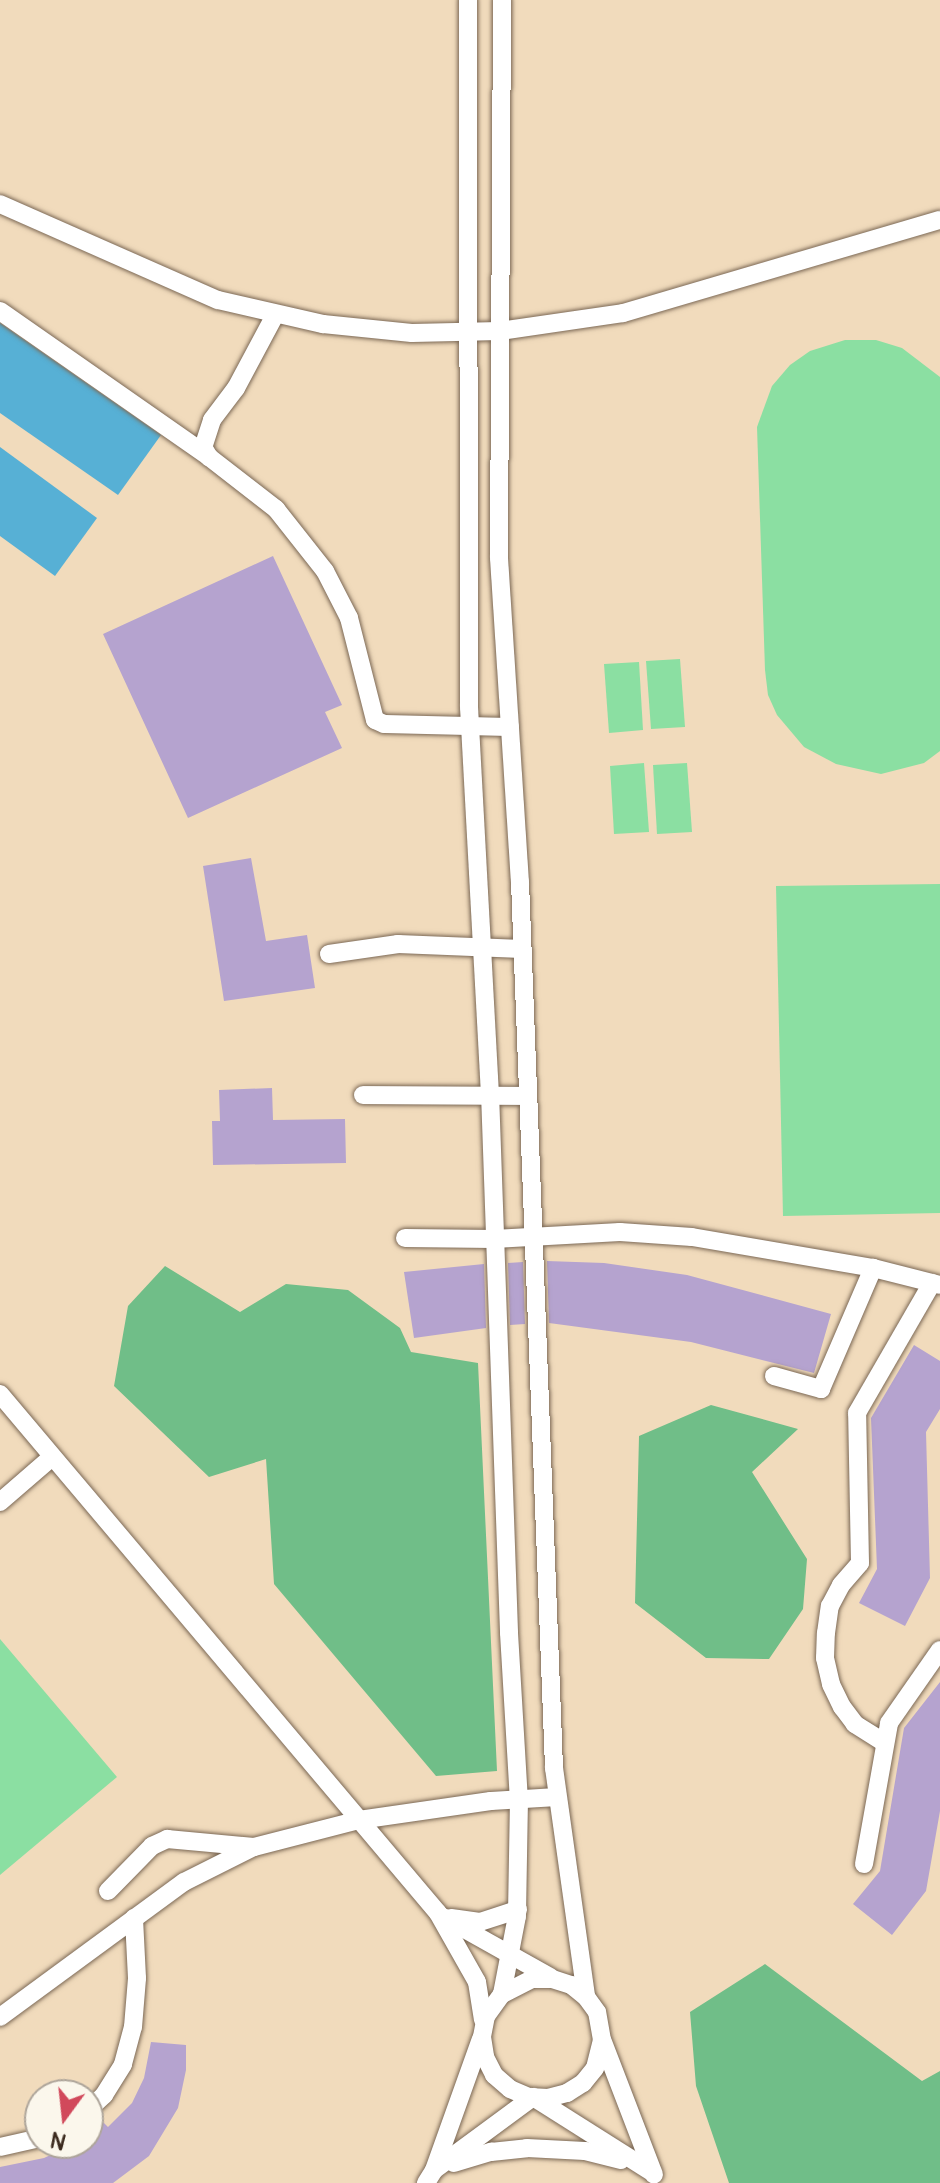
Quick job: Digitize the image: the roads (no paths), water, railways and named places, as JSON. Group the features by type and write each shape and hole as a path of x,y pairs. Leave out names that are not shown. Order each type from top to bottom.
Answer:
{"lane":[{"path":"430,2177 486,2016 502,1994 518,1910 519,1799 490,1093 470,725 468,0"},
{"path":"502,0 499,558 522,949 557,1797 586,1997"},
{"path":"0,204 177,285 275,315 412,333 500,331 623,313 940,220"},
{"path":"0,311 209,457 276,509 325,571 349,618 375,720 384,724 510,727"},
{"path":"209,457 203,447 205,434 236,388 275,315"},
{"path":"329,954 398,944 522,949"},
{"path":"363,1095 490,1093 527,1096"},
{"path":"405,1238 494,1239 620,1232 692,1237 873,1268 936,1284 857,1413 860,1563 841,1585 830,1606 826,1633 831,1684 842,1707 855,1724 885,1743"},
{"path":"774,1376 821,1389 873,1268"},
{"path":"0,1394 438,1913 477,1982 485,2057 494,2075 510,2089 533,2097 657,2178"},
{"path":"0,1502 52,1457"},
{"path":"864,1864 889,1723 940,1650"},
{"path":"0,2017 184,1882 254,1847 359,1820 557,1797"},
{"path":"108,1891 152,1846 167,1839 254,1847"},
{"path":"438,1913 480,1922 518,1910"},
{"path":"438,1913 509,1956 552,1979 571,1985 586,1997 597,2012 602,2040 657,2178"},
{"path":"104,2095 123,2064 133,2027 137,1978 134,1918"},
{"path":"502,1994 532,1979 552,1979"},
{"path":"430,2177 533,2097 567,2093 583,2083 595,2068 602,2040"},
{"path":"0,2147 24,2142"},
{"path":"430,2177 491,2152 527,2148 609,2155 657,2178"}],"water":[{"path":"0,323 161,435 118,495 0,413"},
{"path":"0,447 97,518 55,576 0,536"}]}
